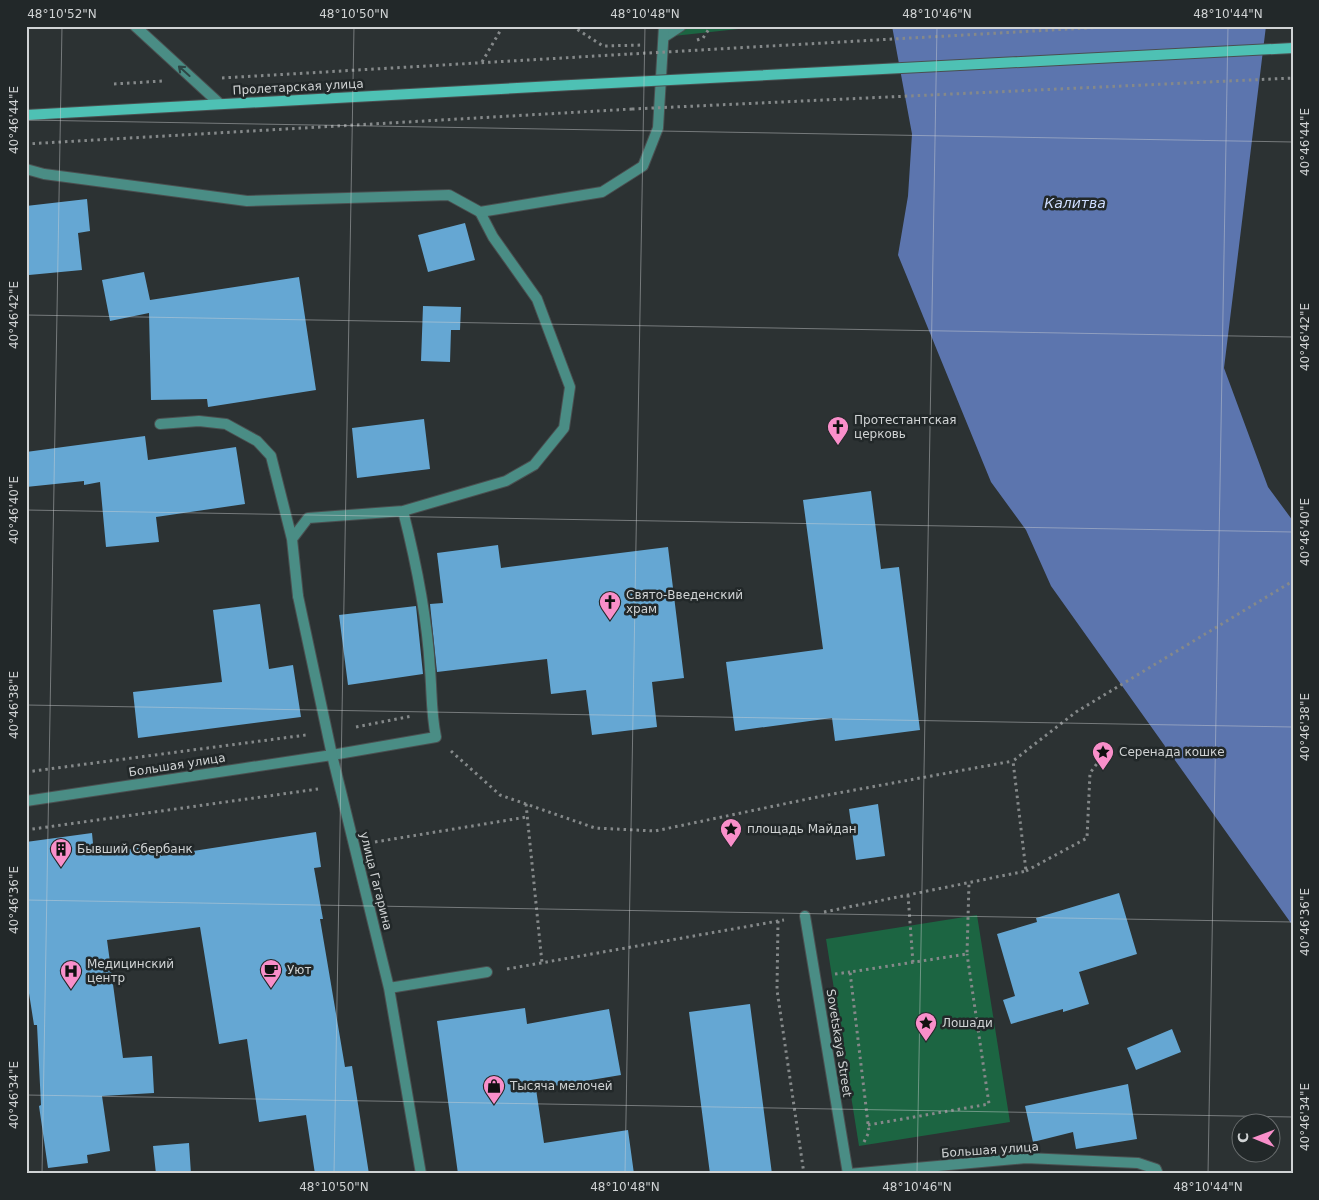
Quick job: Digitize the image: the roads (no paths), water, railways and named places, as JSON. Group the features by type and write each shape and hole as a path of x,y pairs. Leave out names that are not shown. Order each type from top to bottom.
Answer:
{"main road":[{"name":"Пролетарская улица","path":"26,114 1293,48"}],"street":[{"path":"135,26 220,104"},
{"path":"480,212 602,192 643,166 658,128 664,26"},
{"path":"664,37 681,26"},
{"path":"26,169 44,174 247,201 449,195 480,212 493,237 537,299 570,387 564,428 534,465 506,481 403,511 308,518 292,539"},
{"name":"улица Гагарина","path":"160,424 199,421 226,424 257,441 271,456 292,539 298,596 332,755 389,988 421,1174"},
{"name":"Большая улица","path":"26,801 332,755 436,737 431,713 430,668 419,578 403,511"},
{"name":"Sovetskaya Street","path":"805,916 849,1174"},
{"path":"389,988 488,972"},
{"name":"Большая улица","path":"849,1174 1026,1158 1138,1164 1156,1169 1158,1174"}],"water":[{"name":"Калитва","path":"892,26 1266,26 1224,368 1268,487 1293,521 1293,926 1051,586 1026,530 991,482 898,255 908,196 912,134"}],"place":[{"name":"Протестантская церковь","path":"838,446"},
{"name":"Свято-Введенский храм","path":"610,621"},
{"name":"Серенада кошке","path":"1103,771"},
{"name":"площадь Майдан","path":"731,848"},
{"name":"Бывший Сбербанк","path":"61,868"},
{"name":"Уют","path":"271,989"},
{"name":"Медицинский центр","path":"71,990"},
{"name":"Лошади","path":"926,1042"},
{"name":"Тысяча мелочей","path":"494,1105"}]}
